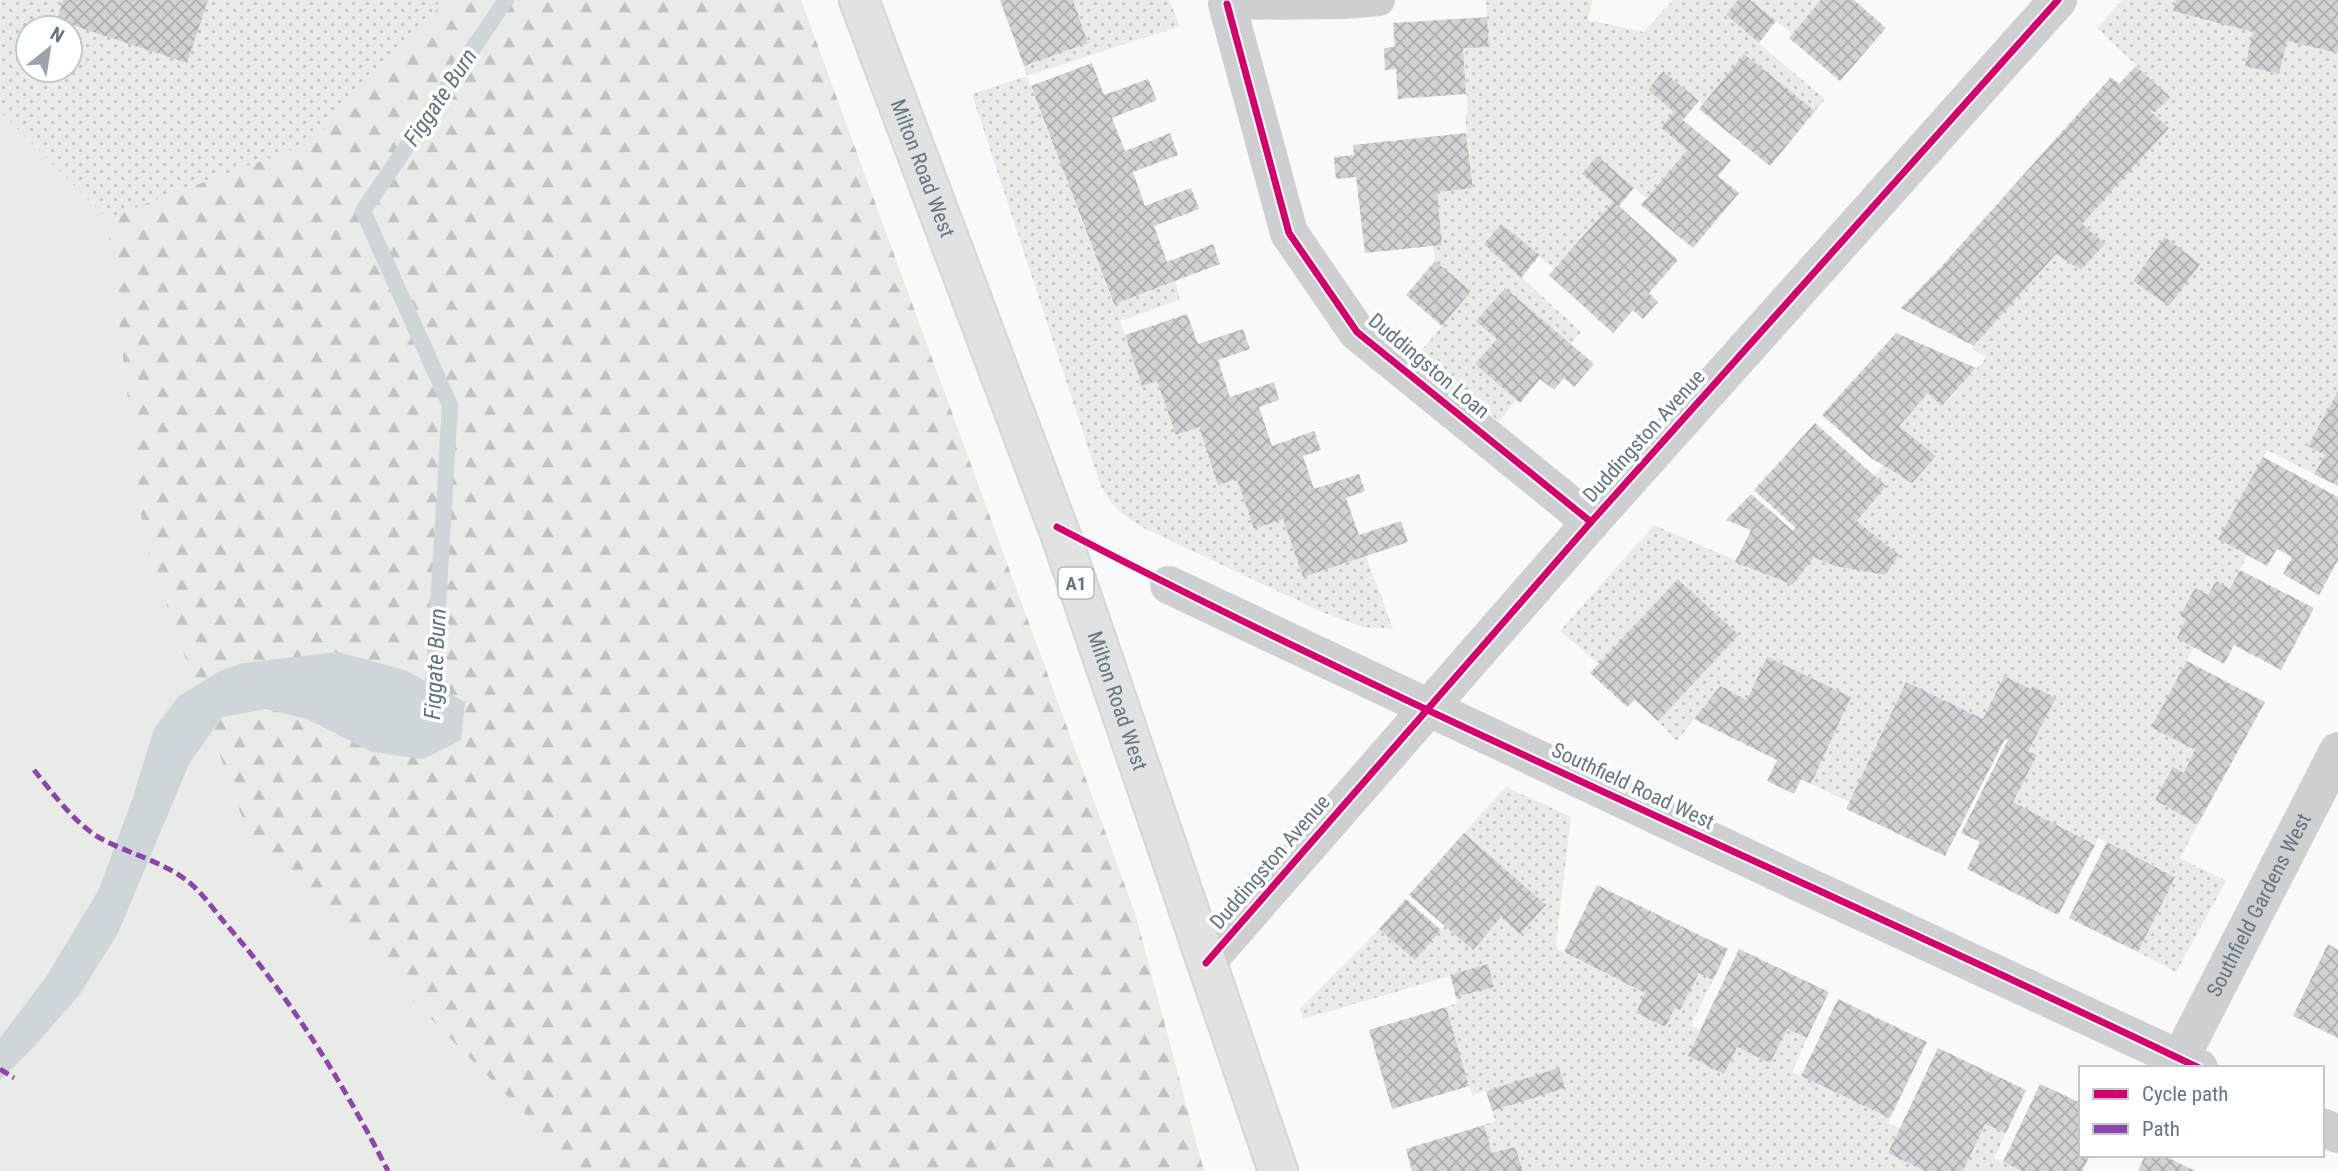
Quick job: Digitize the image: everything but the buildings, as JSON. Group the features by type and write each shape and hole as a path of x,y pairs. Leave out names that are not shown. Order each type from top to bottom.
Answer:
{"main road":[{"name":"Milton Road West","path":"859,0 1057,527 1278,1171"}],"street":[{"name":"Duddingston Avenue","path":"1206,962 1591,522 2058,0"},
{"name":"Duddingston Loan","path":"1227,4 1289,233 1357,332 1591,522"},
{"name":"Southfield Road West","path":"1169,585 1427,709 2189,1063"},
{"name":"Southfield Gardens West","path":"2189,1063 2338,751"}],"lane":[{"path":"1227,4 1379,0"}],"green space":[{"path":"0,0 63,0 59,14 14,14 14,84 84,84 84,16 208,0 439,0 434,16 312,142 107,218 0,111"},
{"path":"439,0 801,0 1135,913 1204,1171 576,1171 559,1148 248,834 144,541 107,218 312,142 434,16"},
{"path":"1073,0 1169,0 1180,26 1027,76 1024,66 1088,43"},
{"path":"1486,0 1592,0 1588,20 1644,32 1673,0 1738,0 1726,16 1825,99 1815,111 1744,54 1703,104 1663,71 1648,90 1674,112 1661,129 1687,150 1646,198 1597,157 1582,175 1613,202 1554,269 1501,224 1485,244 1581,332 1570,344 1504,288 1477,321 1497,339 1475,364 1516,400 1499,421 1417,356 1471,291 1435,261 1433,246 1442,245 1437,192 1473,187 1465,114 1468,113 1463,48 1489,47"},
{"path":"1750,0 1821,0 1792,34"},
{"path":"2122,0 2176,0 2253,32 2245,66 2279,74 2287,41 2338,53 2338,391 2308,446 2325,455 2314,474 2267,450 2218,539 2247,556 2230,589 2216,581 2208,595 2196,589 2181,616 2186,619 2177,638 2194,647 2152,727 2195,750 2184,773 2198,824 2180,858 2226,881 2176,972 2138,952 2175,876 2098,838 2095,845 2013,802 2036,755 2028,751 2055,697 2034,686 2031,689 2004,676 1983,719 1906,682 1849,802 1811,784 1851,697 1767,658 1747,700 1719,686 1677,741 1658,721 1739,635 1679,579 1599,664 1560,631 1654,525 1793,585 1814,557 1834,566 1887,575 1899,555 1857,521 1886,486 1874,475 1883,466 1912,483 1936,456 1899,426 1928,393 1943,406 1987,357 1972,349 2056,254 2082,270 2104,244 2082,224 2169,128 2149,110 2156,112 2170,97 2097,28","holes":["2165,237 2200,264 2169,306 2134,281"]},
{"path":"1027,76 1113,304 1175,280 1180,300 1120,321 1142,385 1157,381 1176,435 1199,427 1218,485 1237,479 1254,529 1283,519 1303,577 1366,556 1393,629 1363,627 1324,613 1144,528 1124,515 1109,499 1100,484 972,94"},
{"path":"0,111 107,218 144,541 576,1171 0,1171"},
{"path":"1506,787 1571,817 1556,943 1558,950 1645,993 1636,1014 1665,1027 1675,1008 1680,1010 1699,973 1713,980 1691,1025 1700,1030 1688,1056 1724,1074 1737,1047 1770,1063 1787,1029 1807,1038 1792,1072 1890,1118 1889,1123 1900,1128 1888,1153 1925,1171 1523,1171 1515,1147 1492,1153 1484,1125 1495,1121 1492,1111 1565,1088 1559,1069 1472,1095 1446,1007 1457,1003 1456,997 1494,987 1488,965 1303,1019 1300,1009 1379,929 1415,960 1445,926 1472,950 1501,917 1521,933 1545,905 1464,833"},
{"path":"1985,1124 2006,1133 1994,1158 2022,1171 1963,1171"}],"shaded area":[{"path":"338,652 405,670 465,702 461,740 423,759 372,752 307,719 266,709 222,717 189,764 118,933 80,994 31,1050 0,1080 0,1038 46,977 99,889 133,797 154,729 178,697 218,672 243,663"}],"waterway":[{"name":"Figgate Burn","path":"432,706 450,405 363,211 506,0"}],"marked path":[{"path":"34,770 64,807 91,832 111,844 169,869 190,883 204,897 294,1011 353,1106 388,1171"},
{"path":"0,1069 14,1078"}],"cycle path":[{"path":"1206,963 1591,522 2058,0"},
{"path":"1227,4 1289,233 1357,332 1591,522"},
{"path":"1057,527 1198,599 1482,736 2195,1066"}]}
